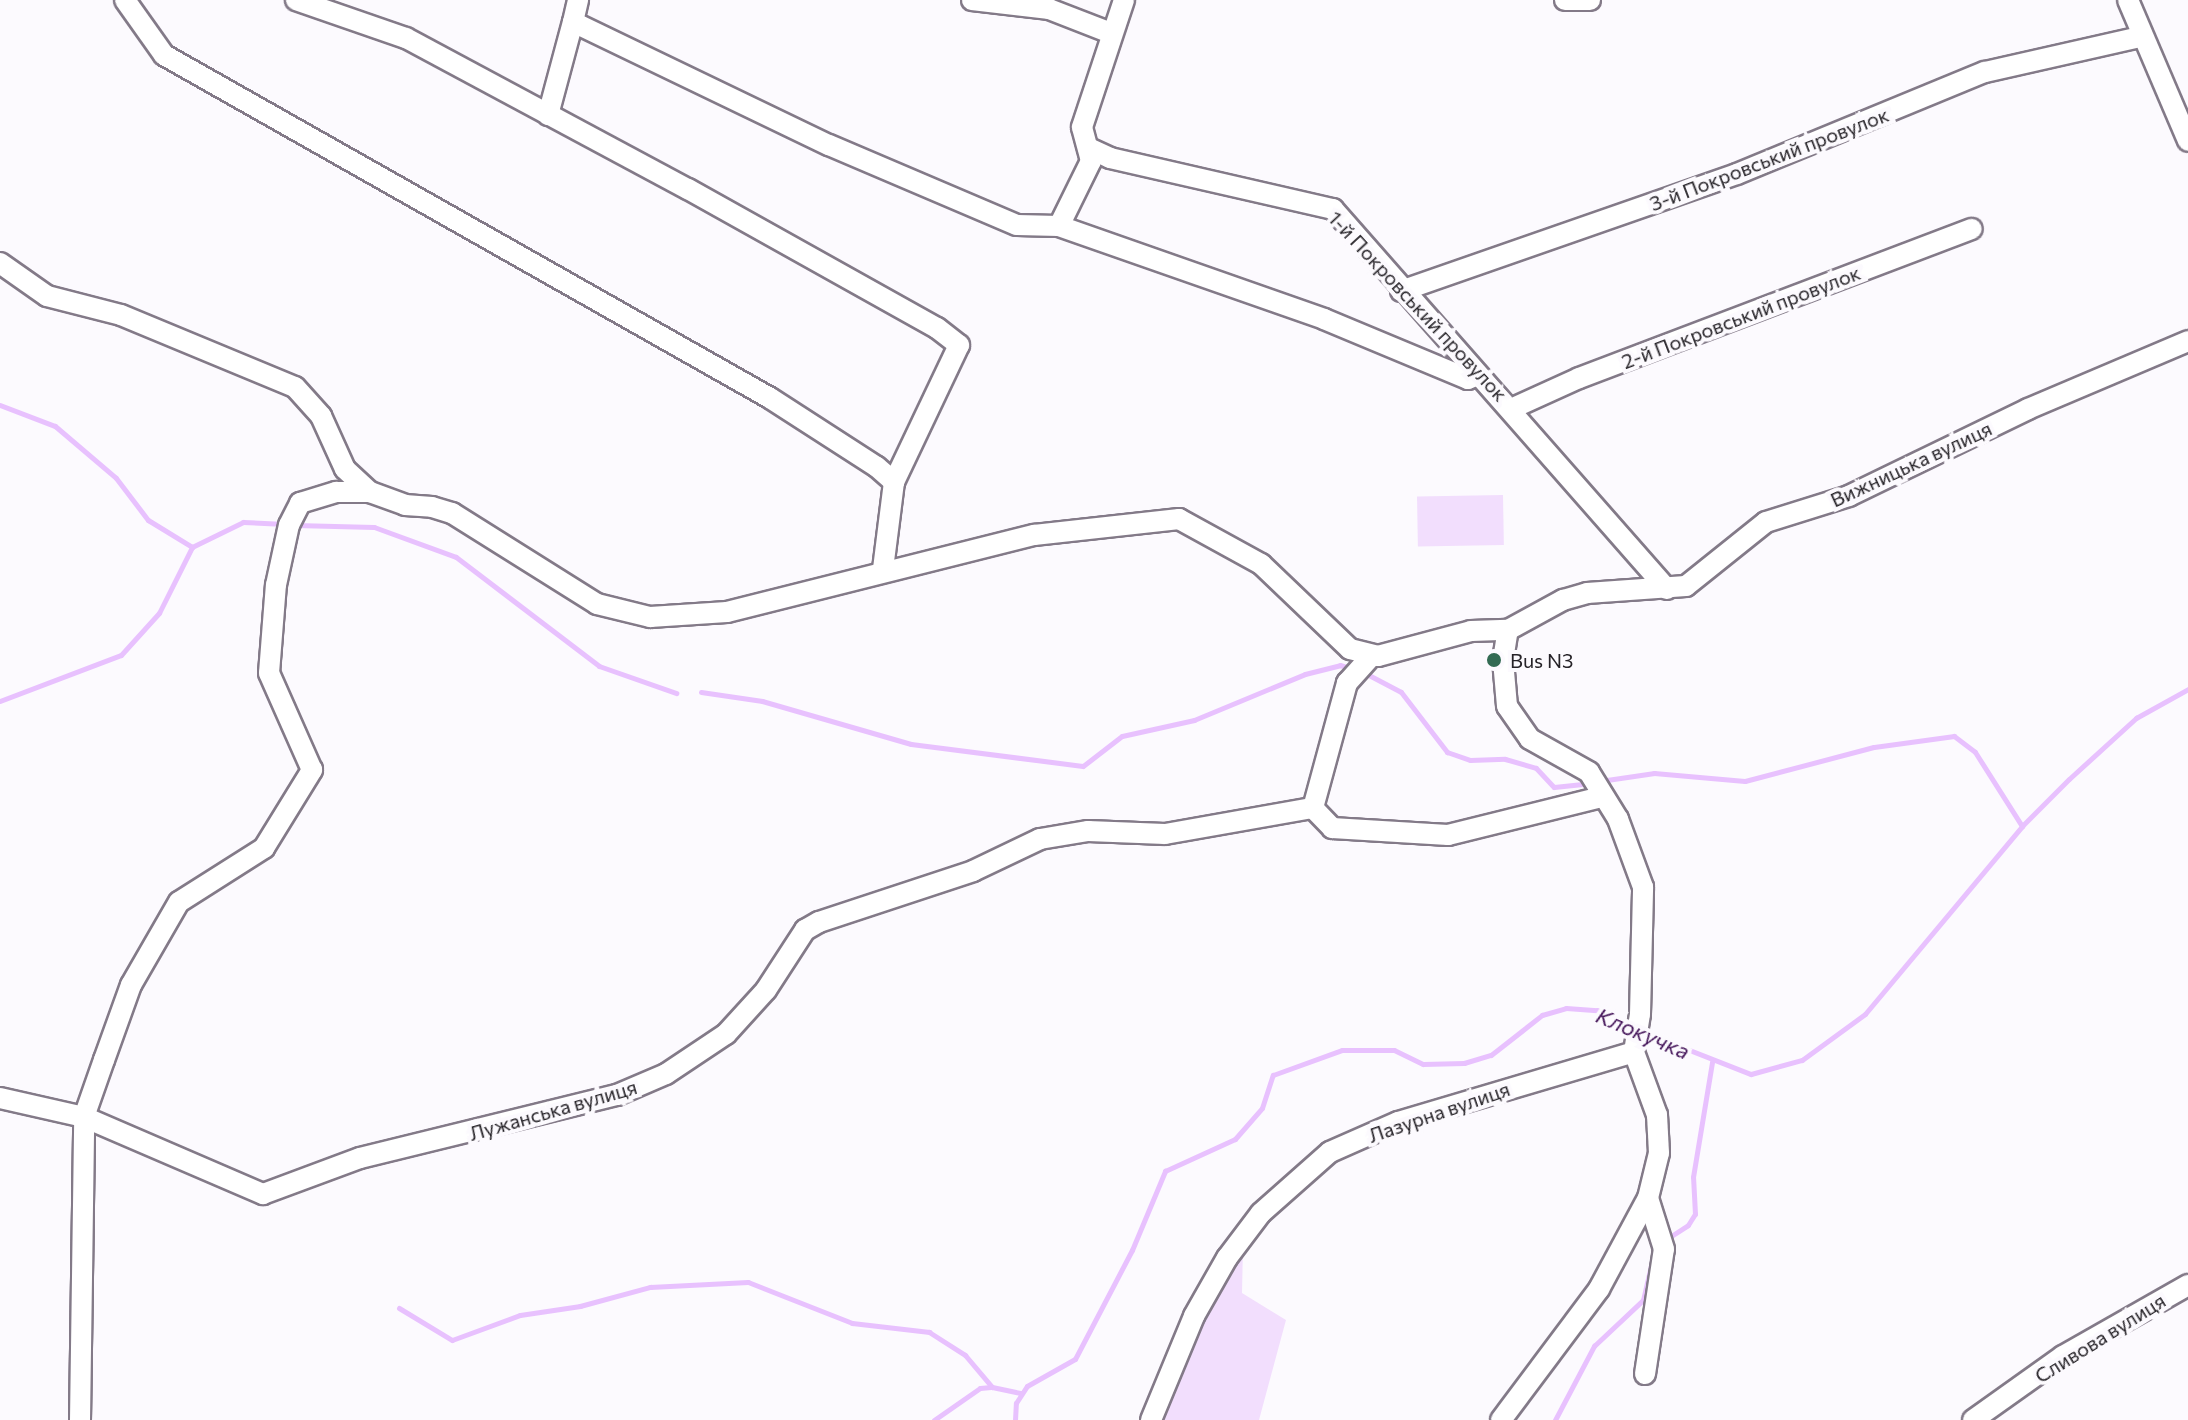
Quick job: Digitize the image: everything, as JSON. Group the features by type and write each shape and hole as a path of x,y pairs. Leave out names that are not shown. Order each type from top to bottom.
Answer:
{"street":[{"path":"125,0 164,55 770,398 894,482"},
{"path":"296,0 406,38 924,320 959,345 894,482 883,569"},
{"path":"548,115 578,0"},
{"path":"972,0 1049,9 1111,33"},
{"path":"1059,226 1091,161 1091,149 1082,127 1124,0"},
{"path":"1565,0 1590,0"},
{"path":"2128,0 2140,37 2188,141"},
{"path":"573,22 829,145 1017,225 1059,226 1324,319 1468,379 1476,376"},
{"name":"3-й Покровський провулок","path":"1401,291 1737,174 1985,72 2140,37"},
{"name":"1-й Покровський провулок","path":"1091,149 1110,158 1333,209 1476,376 1513,408 1667,589"},
{"name":"2-й Покровський провулок","path":"1513,408 1579,378 1972,229"},
{"path":"0,263 47,296 121,315 295,387 321,416 345,469 370,492"},
{"name":"Вижницька вулиця","path":"1508,630 1563,600 1587,593 1667,589 1700,578 1766,522 1849,496 2028,409 2188,341"},
{"path":"80,1420 78,1278 84,1117 131,985 179,902 264,848 312,770 269,673 276,585 289,525 300,503 336,492 370,492 452,513 597,604 650,617 727,612 883,569 1034,535 1179,519 1261,564 1350,649 1359,668 1313,808 1332,828 1448,835 1596,786"},
{"path":"1359,668 1471,631 1508,630 1503,660 1507,706 1530,739 1596,786 1618,819 1643,887 1640,1014 1635,1043 1657,1115 1659,1153 1648,1198 1599,1289 1501,1420"},
{"name":"Лужанська вулиця","path":"0,1098 84,1117 263,1194 360,1158 631,1091 687,1062 726,1034 754,1006 811,926 973,871 1040,839 1088,831 1165,834 1313,808"},
{"name":"Лазурна вулиця","path":"1151,1420 1194,1316 1227,1258 1261,1213 1330,1152 1398,1122 1635,1043"},
{"path":"1645,1374 1663,1242 1648,1198"},
{"name":"Сливова вулиця","path":"1973,1420 2063,1356 2188,1285"}],"shaded area":[{"path":"1503,495 1504,545 1418,546 1417,497"},
{"path":"1243,1247 1242,1293 1286,1320 1259,1420 1143,1420"}],"waterway":[{"path":"0,405 55,426 116,478 148,520 192,547"},
{"path":"0,701 121,655 159,613 192,547 243,522 285,524"},
{"path":"295,525 374,527 456,557 599,666 676,693"},
{"path":"701,692 762,701 911,744 1083,766 1122,736 1194,720 1305,674 1340,665 1353,669"},
{"path":"1363,672 1401,692 1447,752 1470,760 1505,759 1536,768 1554,787 1590,783"},
{"name":"Клокучка","path":"1641,1031 1751,1074 1802,1060 1865,1014 2022,826 2069,779 2136,718 2188,689"},
{"path":"1600,781 1654,773 1745,781 1874,747 1954,736 1975,752 2022,826"},
{"name":"Клокучка","path":"1015,1420 1016,1403 1027,1386 1075,1359 1132,1250 1165,1171 1235,1139 1262,1108 1273,1075 1342,1050 1394,1050 1423,1064 1464,1063 1491,1055 1542,1015 1566,1008 1597,1010 1632,1027"},
{"path":"1665,1240 1688,1225 1695,1214 1693,1177 1712,1062"},
{"path":"1555,1420 1594,1346 1643,1300 1652,1261"},
{"path":"399,1308 452,1340 520,1315 580,1306 650,1287 748,1282 852,1323 929,1332 965,1355 992,1387 1021,1393"},
{"path":"934,1420 980,1388 991,1387"}],"place":[{"name":"Bus N3","path":"1494,660"}]}
